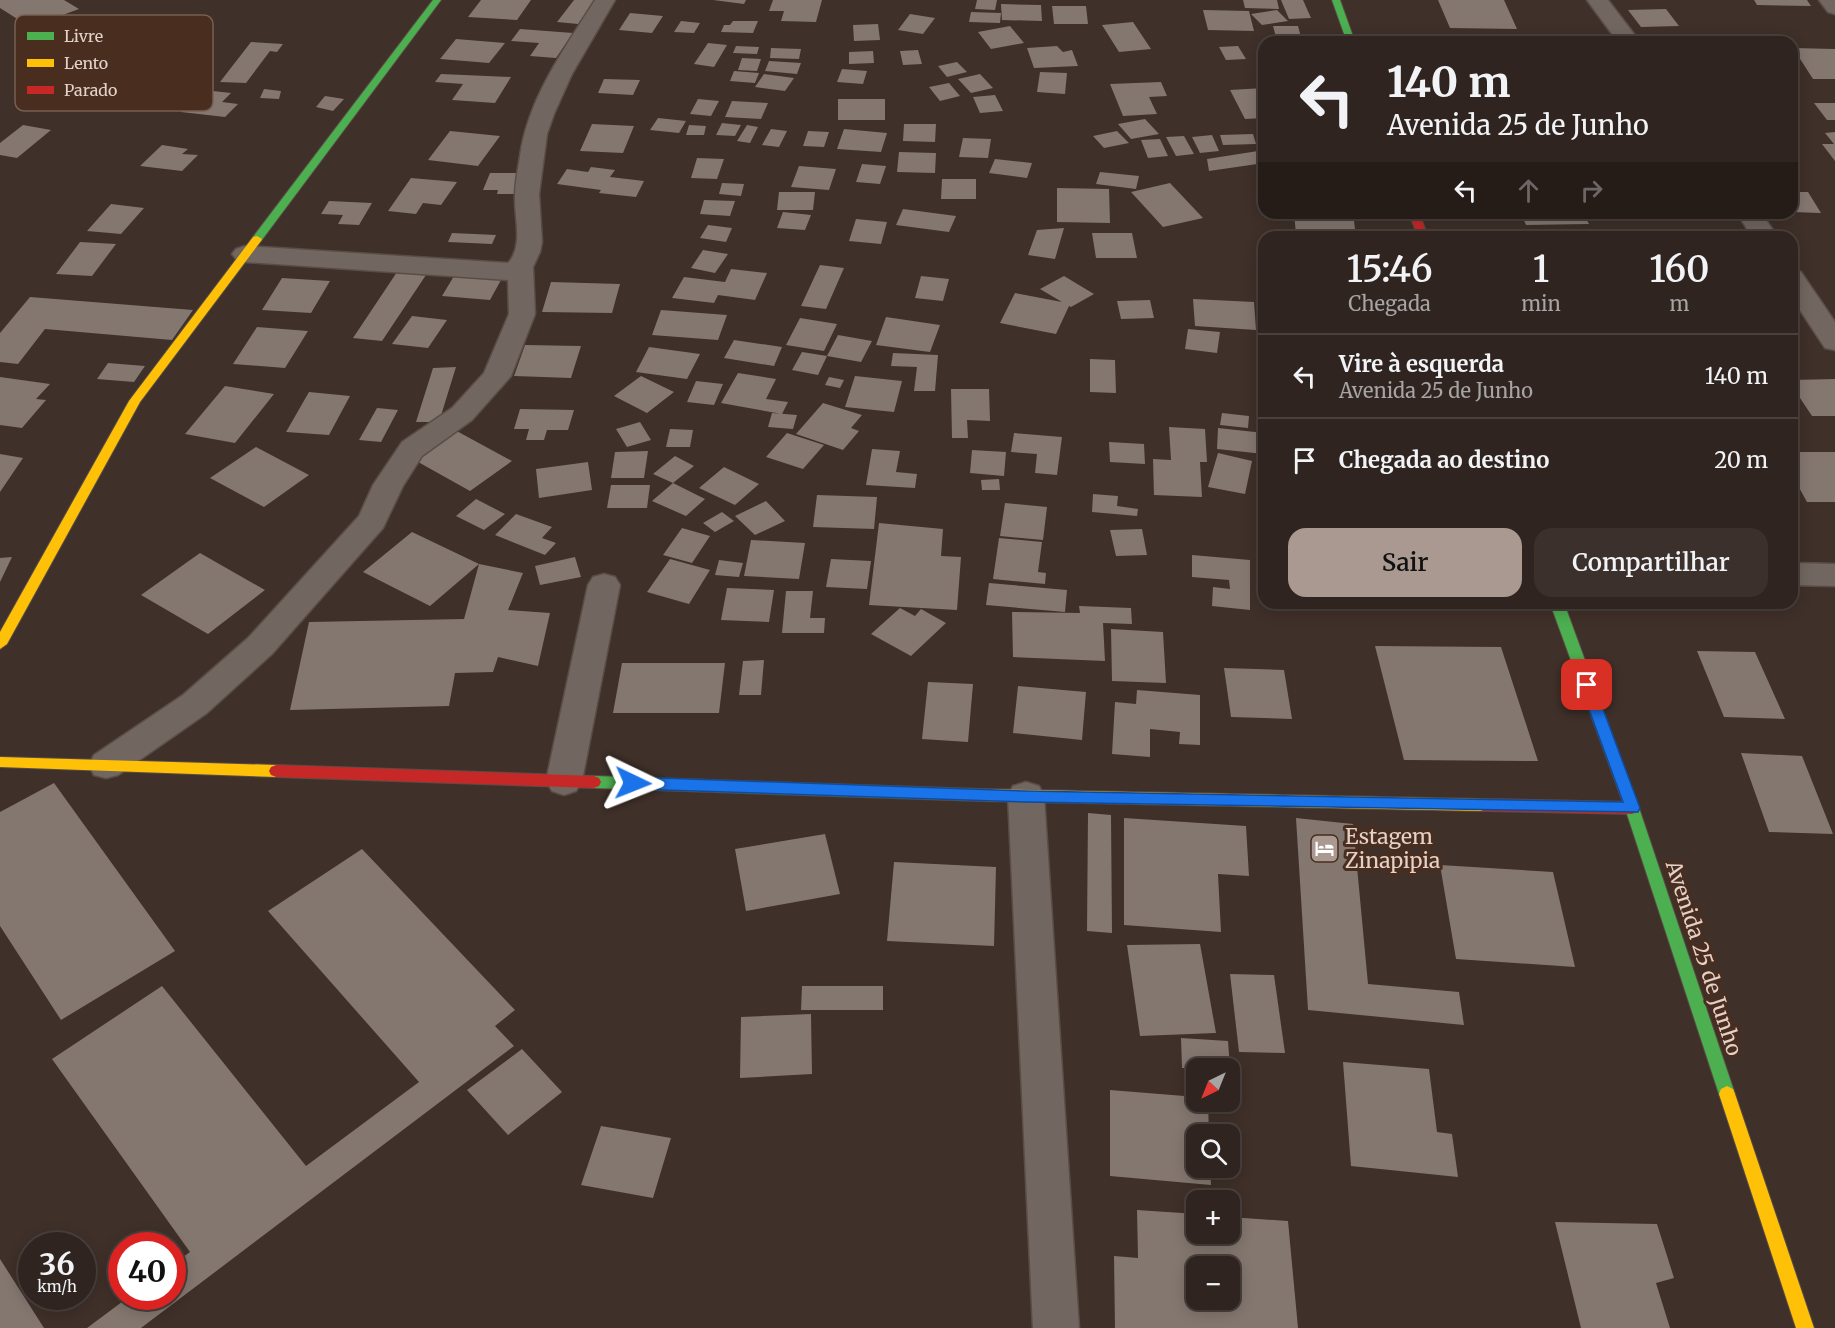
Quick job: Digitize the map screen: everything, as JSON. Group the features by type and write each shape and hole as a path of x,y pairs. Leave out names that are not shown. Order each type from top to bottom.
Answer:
{"street":[{"path":"0,644 135,401 437,0"},
{"path":"106,765 195,704 260,646 331,570 372,521 388,485 412,449 462,414 497,376 522,314 520,267 525,259 530,232 527,199 534,141 544,106 605,0"},
{"path":"1336,0 1349,36"},
{"path":"1597,0 1624,36"},
{"path":"1829,0 1835,8"},
{"path":"245,254 507,272 520,267"},
{"path":"1798,288 1835,342"},
{"path":"1798,574 1835,575"},
{"path":"564,781 604,585"},
{"name":"Avenida 25 de Junho","path":"1559,609 1632,808 1805,1328"},
{"path":"0,762 1026,796 1632,808"},
{"path":"1026,796 1056,1328"}],"building":[{"path":"0,0 64,0 79,9 63,15 15,15 15,18 0,8"},
{"path":"481,0 531,0 517,20 468,17"},
{"path":"574,0 596,0 578,24 557,22"},
{"path":"713,0 746,0 744,4"},
{"path":"773,0 822,0 816,22 781,21 784,11 769,11"},
{"path":"977,0 997,0 995,10 975,9"},
{"path":"1243,0 1277,0 1279,9 1245,8"},
{"path":"1281,0 1303,0 1311,18 1289,19"},
{"path":"1438,0 1504,0 1517,29 1450,28"},
{"path":"1754,0 1807,0 1811,6 1757,5"},
{"path":"1001,4 1041,5 1042,21 1002,20"},
{"path":"1052,6 1086,6 1088,24 1054,24"},
{"path":"1666,9 1679,26 1641,27 1628,10"},
{"path":"1203,10 1249,11 1254,31 1208,30"},
{"path":"1277,10 1288,21 1262,25 1251,14"},
{"path":"971,12 1001,13 1000,23 969,22"},
{"path":"630,13 663,16 652,33 619,30"},
{"path":"910,14 935,18 923,34 898,30"},
{"path":"681,21 700,23 694,33 674,32"},
{"path":"733,21 758,21 753,33 721,32 724,25 730,25"},
{"path":"1133,22 1151,49 1119,52 1102,25"},
{"path":"878,24 880,40 854,41 853,25"},
{"path":"1010,26 1024,43 991,49 978,32"},
{"path":"1273,26 1298,26 1301,36 1276,36"},
{"path":"520,29 573,33 556,58 530,56 539,43 511,41"},
{"path":"456,39 505,43 489,63 440,59"},
{"path":"251,42 283,44 277,52 270,51 246,83 220,82"},
{"path":"708,43 727,45 714,67 694,64"},
{"path":"736,46 759,47 757,54 733,53"},
{"path":"1057,46 1063,52 1072,50 1078,66 1034,68 1027,48"},
{"path":"1238,46 1246,59 1226,60 1219,47"},
{"path":"771,48 801,49 799,59 770,58"},
{"path":"1798,48 1835,49 1835,79 1813,79 1798,56"},
{"path":"918,50 922,64 903,65 900,51"},
{"path":"873,51 874,63 849,64 849,52"},
{"path":"742,58 761,59 757,71 738,70"},
{"path":"769,61 801,63 797,74 765,71"},
{"path":"957,62 967,72 947,77 938,66"},
{"path":"842,69 867,71 863,84 837,82"},
{"path":"734,71 759,73 755,83 730,81"},
{"path":"1040,72 1067,73 1065,94 1037,92"},
{"path":"441,74 511,77 495,103 452,100 463,84 435,82"},
{"path":"764,74 794,78 785,91 755,87"},
{"path":"980,74 993,88 971,93 958,79"},
{"path":"604,79 640,80 633,95 598,93"},
{"path":"1161,82 1167,96 1149,97 1157,114 1123,116 1110,84"},
{"path":"949,83 960,96 940,101 929,87"},
{"path":"1258,88 1258,118 1245,119 1230,90"},
{"path":"264,89 281,91 279,99 260,98"},
{"path":"213,91 231,93 222,102 238,104 225,117 181,112 213,111"},
{"path":"995,95 1003,111 980,113 973,97"},
{"path":"325,96 344,99 333,111 316,107"},
{"path":"698,99 719,101 711,116 690,114"},
{"path":"838,99 885,99 885,120 838,120"},
{"path":"732,101 768,103 761,119 725,117"},
{"path":"1814,103 1835,103 1835,120 1827,120"},
{"path":"658,118 686,121 679,133 650,130"},
{"path":"1145,119 1159,134 1131,139 1118,124"},
{"path":"722,123 741,125 735,136 716,135"},
{"path":"592,124 634,126 623,153 580,151"},
{"path":"904,124 936,124 935,142 903,141"},
{"path":"23,125 51,130 17,158 0,155 0,143"},
{"path":"689,125 706,126 704,135 686,135"},
{"path":"747,125 758,127 750,143 737,141"},
{"path":"771,129 787,131 779,147 762,145"},
{"path":"844,129 887,133 881,152 837,149"},
{"path":"450,131 500,136 478,166 428,160"},
{"path":"808,131 829,132 824,147 803,146"},
{"path":"1117,131 1129,143 1104,148 1093,136"},
{"path":"1835,132 1835,161 1822,144 1834,144 1825,133"},
{"path":"1253,134 1256,144 1223,145 1220,135"},
{"path":"1212,135 1219,151 1200,153 1192,137"},
{"path":"1184,136 1194,154 1176,156 1166,137"},
{"path":"963,138 991,139 988,158 959,157"},
{"path":"1160,139 1168,156 1148,158 1141,140"},
{"path":"162,145 188,149 182,154 198,155 182,171 140,166"},
{"path":"1258,151 1258,164 1209,171 1207,159"},
{"path":"899,152 936,153 935,173 897,172"},
{"path":"697,158 724,159 717,179 691,178"},
{"path":"995,159 1032,163 1027,178 989,173"},
{"path":"862,164 886,166 880,184 856,182"},
{"path":"799,166 836,169 829,190 791,187"},
{"path":"591,167 615,170 610,177 644,181 636,197 599,193 601,190 557,184 567,169 588,172"},
{"path":"1100,172 1139,176 1136,189 1096,184"},
{"path":"490,173 526,173 519,194 497,194 498,190 483,190"},
{"path":"411,178 457,182 441,205 423,203 416,214 388,211"},
{"path":"942,179 976,179 976,199 941,199"},
{"path":"722,183 744,184 741,196 719,194"},
{"path":"1170,183 1203,218 1163,227 1131,192"},
{"path":"1057,188 1109,189 1110,223 1057,222"},
{"path":"779,192 815,192 813,210 777,210"},
{"path":"1798,192 1808,192 1821,213 1798,212"},
{"path":"704,200 735,201 730,216 700,214"},
{"path":"329,201 372,203 359,225 338,224 343,215 321,214"},
{"path":"111,204 144,208 121,234 87,231"},
{"path":"903,209 956,216 949,232 896,225"},
{"path":"783,212 811,215 805,230 777,228"},
{"path":"856,219 887,222 881,244 849,241"},
{"path":"1295,219 1354,219 1355,231 1296,231"},
{"path":"1524,219 1586,219 1589,224 1526,225"},
{"path":"1675,219 1729,220 1676,220"},
{"path":"708,225 732,228 726,242 700,238"},
{"path":"1064,228 1055,259 1028,255 1037,230"},
{"path":"452,233 496,235 492,244 448,242"},
{"path":"1092,233 1132,233 1137,258 1096,258"},
{"path":"80,242 116,244 92,276 56,274"},
{"path":"703,250 728,254 715,273 691,268"},
{"path":"820,265 844,268 826,309 801,306"},
{"path":"399,269 428,272 382,341 353,338"},
{"path":"731,269 767,273 755,300 718,295 714,303 672,298 684,277 725,282"},
{"path":"454,276 501,280 490,300 442,296"},
{"path":"921,276 949,279 943,301 915,298"},
{"path":"1064,276 1094,294 1069,306 1056,334 1000,323 1015,293 1062,302 1040,289"},
{"path":"282,278 330,281 311,313 262,310"},
{"path":"551,282 620,284 612,313 542,312"},
{"path":"30,297 193,310 172,340 45,329 18,364 0,362 0,333"},
{"path":"1193,299 1254,302 1256,330 1195,326"},
{"path":"1150,300 1154,318 1121,319 1117,301"},
{"path":"661,310 727,315 718,340 652,335"},
{"path":"412,316 447,320 428,348 392,344"},
{"path":"886,317 940,325 930,352 876,345"},
{"path":"800,318 837,324 824,351 786,345"},
{"path":"257,327 308,331 285,368 233,364"},
{"path":"1188,329 1220,332 1217,353 1185,349"},
{"path":"838,335 872,341 861,362 827,356"},
{"path":"734,340 782,347 774,366 724,358"},
{"path":"525,345 581,346 571,378 514,376"},
{"path":"649,347 700,354 687,379 636,372"},
{"path":"802,352 827,356 818,375 792,370"},
{"path":"893,353 938,355 935,391 914,391 917,367 891,366"},
{"path":"1090,359 1115,360 1116,393 1090,392"},
{"path":"108,363 145,366 134,382 97,379"},
{"path":"456,367 439,422 416,422 433,368"},
{"path":"738,373 776,379 766,399 788,402 782,414 721,403"},
{"path":"641,376 674,392 647,413 614,396"},
{"path":"855,376 902,381 894,412 845,407"},
{"path":"0,377 50,384 36,399 46,400 22,428 0,425"},
{"path":"829,377 844,380 840,388 825,385"},
{"path":"1835,379 1835,416 1812,416 1798,395 1798,380"},
{"path":"696,381 723,384 714,405 687,402"},
{"path":"225,386 274,394 235,443 185,434"},
{"path":"951,389 989,389 990,421 967,420 968,438 952,438"},
{"path":"309,392 350,396 329,435 286,432"},
{"path":"823,403 862,415 851,428 859,431 843,450 796,434"},
{"path":"377,408 398,410 381,442 359,440"},
{"path":"520,409 574,410 568,430 547,430 544,440 526,440 529,429 514,429"},
{"path":"772,413 797,415 793,429 768,427"},
{"path":"1222,413 1249,416 1248,428 1220,425"},
{"path":"640,422 651,440 627,447 616,429"},
{"path":"1169,427 1205,429 1207,462 1200,462 1202,497 1154,495 1153,459 1171,460"},
{"path":"1218,428 1258,432 1258,453 1217,449"},
{"path":"453,429 512,461 470,491 411,458"},
{"path":"670,429 693,430 690,447 666,447"},
{"path":"787,433 824,445 803,469 766,457"},
{"path":"1014,433 1062,437 1057,475 1035,473 1037,454 1011,452"},
{"path":"1109,442 1144,444 1145,464 1110,462"},
{"path":"256,447 309,475 264,507 210,478"},
{"path":"872,449 900,451 896,472 917,474 915,488 866,485"},
{"path":"972,450 1006,452 1004,476 970,473"},
{"path":"648,451 644,478 611,478 615,452"},
{"path":"1798,452 1835,452 1835,502 1807,502 1798,486"},
{"path":"1218,453 1252,461 1245,494 1208,487"},
{"path":"0,454 23,458 0,492"},
{"path":"675,456 694,466 673,483 653,474"},
{"path":"588,462 592,490 539,498 536,469"},
{"path":"724,467 759,484 735,505 699,488"},
{"path":"999,479 1000,490 982,490 981,480"},
{"path":"673,483 705,499 686,516 652,501"},
{"path":"611,485 650,485 647,508 607,508"},
{"path":"1093,494 1118,496 1117,506 1138,509 1137,516 1092,512"},
{"path":"817,495 877,497 874,529 813,527"},
{"path":"476,499 505,514 484,530 456,516"},
{"path":"766,501 785,521 755,535 735,516"},
{"path":"1005,503 1047,507 1043,540 1000,536"},
{"path":"722,512 734,521 715,532 703,523"},
{"path":"516,514 552,527 542,538 556,543 545,555 495,535"},
{"path":"879,523 943,529 941,556 961,557 957,610 869,605"},
{"path":"682,528 710,536 692,563 663,555"},
{"path":"1142,529 1147,555 1116,556 1110,530"},
{"path":"412,532 479,564 430,606 363,572"},
{"path":"999,538 1042,542 1038,572 1046,573 1045,584 993,579"},
{"path":"751,540 805,543 799,579 744,576"},
{"path":"200,553 265,590 208,634 141,595"},
{"path":"1192,555 1250,560 1250,610 1212,606 1213,587 1230,589 1229,580 1192,577"},
{"path":"12,557 0,582 0,558"},
{"path":"575,557 581,577 540,585 535,566"},
{"path":"670,559 710,570 689,604 647,592"},
{"path":"831,559 871,561 867,589 826,587"},
{"path":"719,560 743,563 739,577 715,575"},
{"path":"479,564 523,573 508,610 550,613 538,666 498,657 493,672 455,673 449,706 290,710 309,622 464,619"},
{"path":"989,583 1067,590 1065,612 986,605"},
{"path":"727,588 774,590 769,622 721,620"},
{"path":"786,591 813,591 810,618 825,618 824,633 782,633"},
{"path":"1079,606 1131,608 1132,624 1103,623 1105,661 1013,657 1012,612 1080,613"},
{"path":"900,608 915,616 921,609 946,623 911,656 871,634"},
{"path":"1111,629 1163,632 1166,683 1112,681"},
{"path":"1375,646 1501,647 1538,761 1404,760"},
{"path":"1697,651 1755,652 1785,719 1724,717"},
{"path":"764,660 761,695 739,695 743,661"},
{"path":"622,663 725,663 719,713 613,713"},
{"path":"1224,668 1284,670 1292,719 1231,717"},
{"path":"928,682 973,684 968,742 922,739"},
{"path":"1018,686 1086,692 1082,740 1013,733"},
{"path":"1137,690 1200,695 1200,745 1179,744 1180,732 1150,729 1150,757 1112,754 1115,702 1136,704"},
{"path":"1741,753 1802,756 1833,834 1769,832"},
{"path":"54,783 175,951 61,1020 0,926 0,812"},
{"path":"1088,813 1111,815 1112,933 1087,931"},
{"path":"1124,818 1246,826 1249,876 1218,874 1221,932 1124,925"},
{"path":"1296,818 1353,824 1368,984 1459,992 1464,1025 1308,1010"},
{"path":"825,834 840,894 746,911 735,849"},
{"path":"362,849 515,1010 495,1026 514,1046 186,1294 186,1255 190,1252 186,1246 186,1232 176,1232 52,1059 162,986 306,1166 419,1082 268,911"},
{"path":"894,862 996,867 994,946 887,941"},
{"path":"1440,865 1553,872 1575,967 1456,959"},
{"path":"1200,944 1216,1033 1140,1036 1127,945"},
{"path":"1230,974 1274,975 1285,1053 1239,1052"},
{"path":"802,986 883,986 883,1010 801,1010"},
{"path":"811,1014 812,1074 740,1078 741,1017"},
{"path":"1181,1038 1228,1041 1229,1058 1186,1058 1186,1068 1182,1068"},
{"path":"522,1049 562,1092 508,1135 467,1090"},
{"path":"1343,1062 1429,1069 1437,1132 1452,1134 1458,1177 1351,1166"},
{"path":"1110,1090 1186,1096 1186,1112 1208,1112 1209,1124 1186,1124 1186,1178 1211,1178 1211,1185 1110,1176"},
{"path":"601,1126 671,1138 653,1198 581,1185"},
{"path":"1137,1210 1186,1213 1186,1244 1240,1244 1240,1218 1288,1221 1298,1328 1115,1328 1114,1256 1138,1258"},
{"path":"1555,1222 1657,1224 1674,1278 1656,1283 1670,1328 1581,1328"},
{"path":"0,1259 18,1287 18,1310 33,1310 44,1328 0,1328"},
{"path":"111,1310 165,1310 141,1328 87,1328"}],"traffic: fast":[{"path":"257,239 437,0"},
{"path":"1336,0 1349,36"},
{"path":"1559,609 1632,808 1727,1094"},
{"path":"594,782 981,795"}],"traffic: slow":[{"path":"0,644 135,401 257,239"},
{"path":"0,762 276,771"},
{"path":"981,795 1483,805"},
{"path":"1727,1094 1805,1328"}],"traffic: jam":[{"path":"1416,219 1421,231"},
{"path":"276,771 594,782"},
{"path":"1483,805 1632,808"}],"place":[{"name":"Estagem Zinapipia","path":"1324,848"}],"route":[{"path":"633,783 1026,796 1632,808 1587,685"}]}
